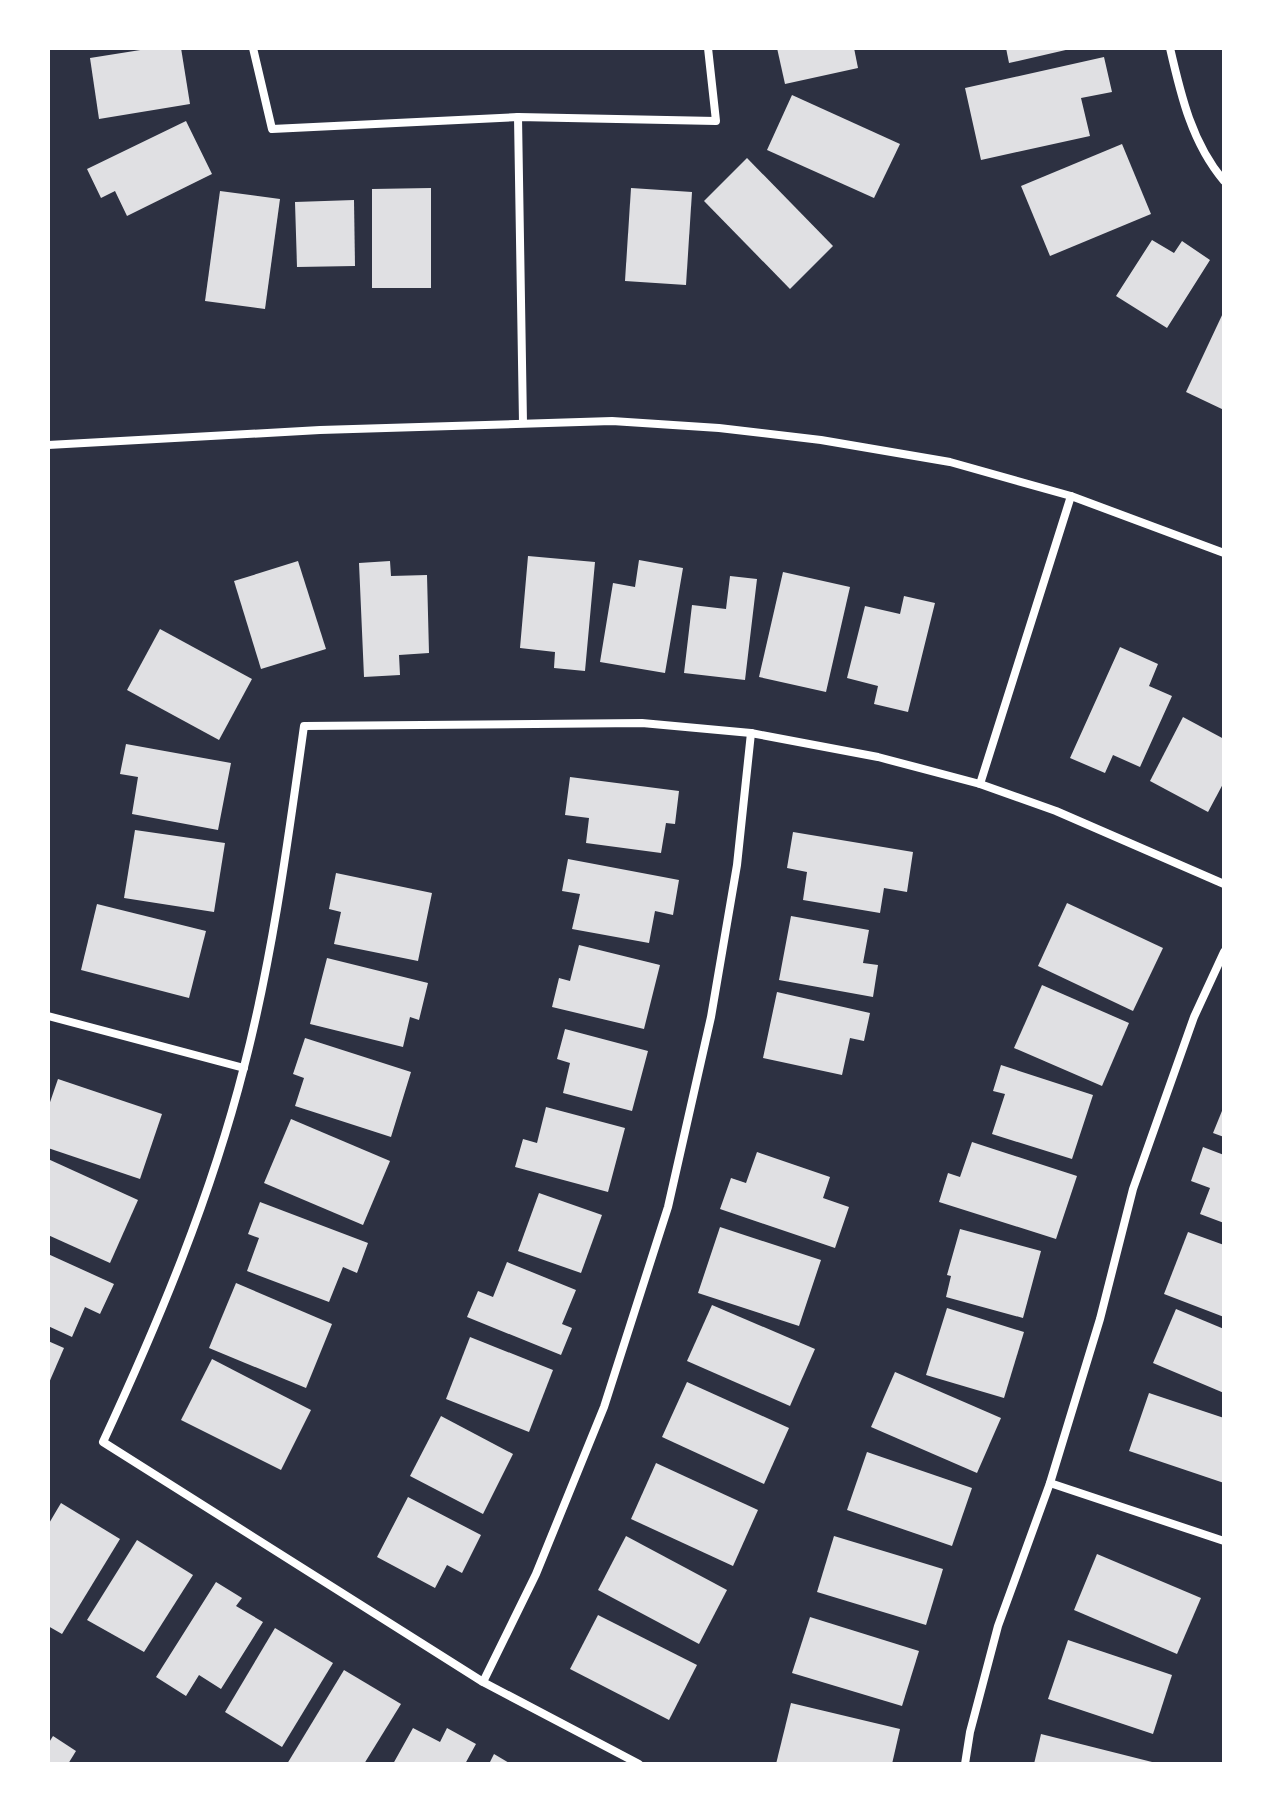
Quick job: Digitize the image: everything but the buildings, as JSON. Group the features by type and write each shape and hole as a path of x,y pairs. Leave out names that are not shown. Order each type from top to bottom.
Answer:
{"street":[{"path":"253,48 272,129 518,117 716,121 708,48"},
{"path":"1170,48 1184,110 1211,165 1224,181"},
{"path":"518,117 523,423"},
{"path":"48,445 523,423 612,421 719,428 821,440 950,462 1071,496 1224,553"},
{"path":"980,784 1071,496"},
{"path":"639,1764 483,1682 103,1442 171,1289 204,1200 244,1068 280,903 304,726 642,723 751,733 878,757 980,784 1056,811 1224,884"},
{"path":"483,1682 536,1574 604,1407 668,1207 711,1017 737,865 751,733"},
{"path":"965,1764 970,1732 998,1626 1050,1483 1100,1319 1133,1189 1194,1017 1224,952"},
{"path":"48,1016 244,1068"},
{"path":"1050,1483 1224,1541"}]}
